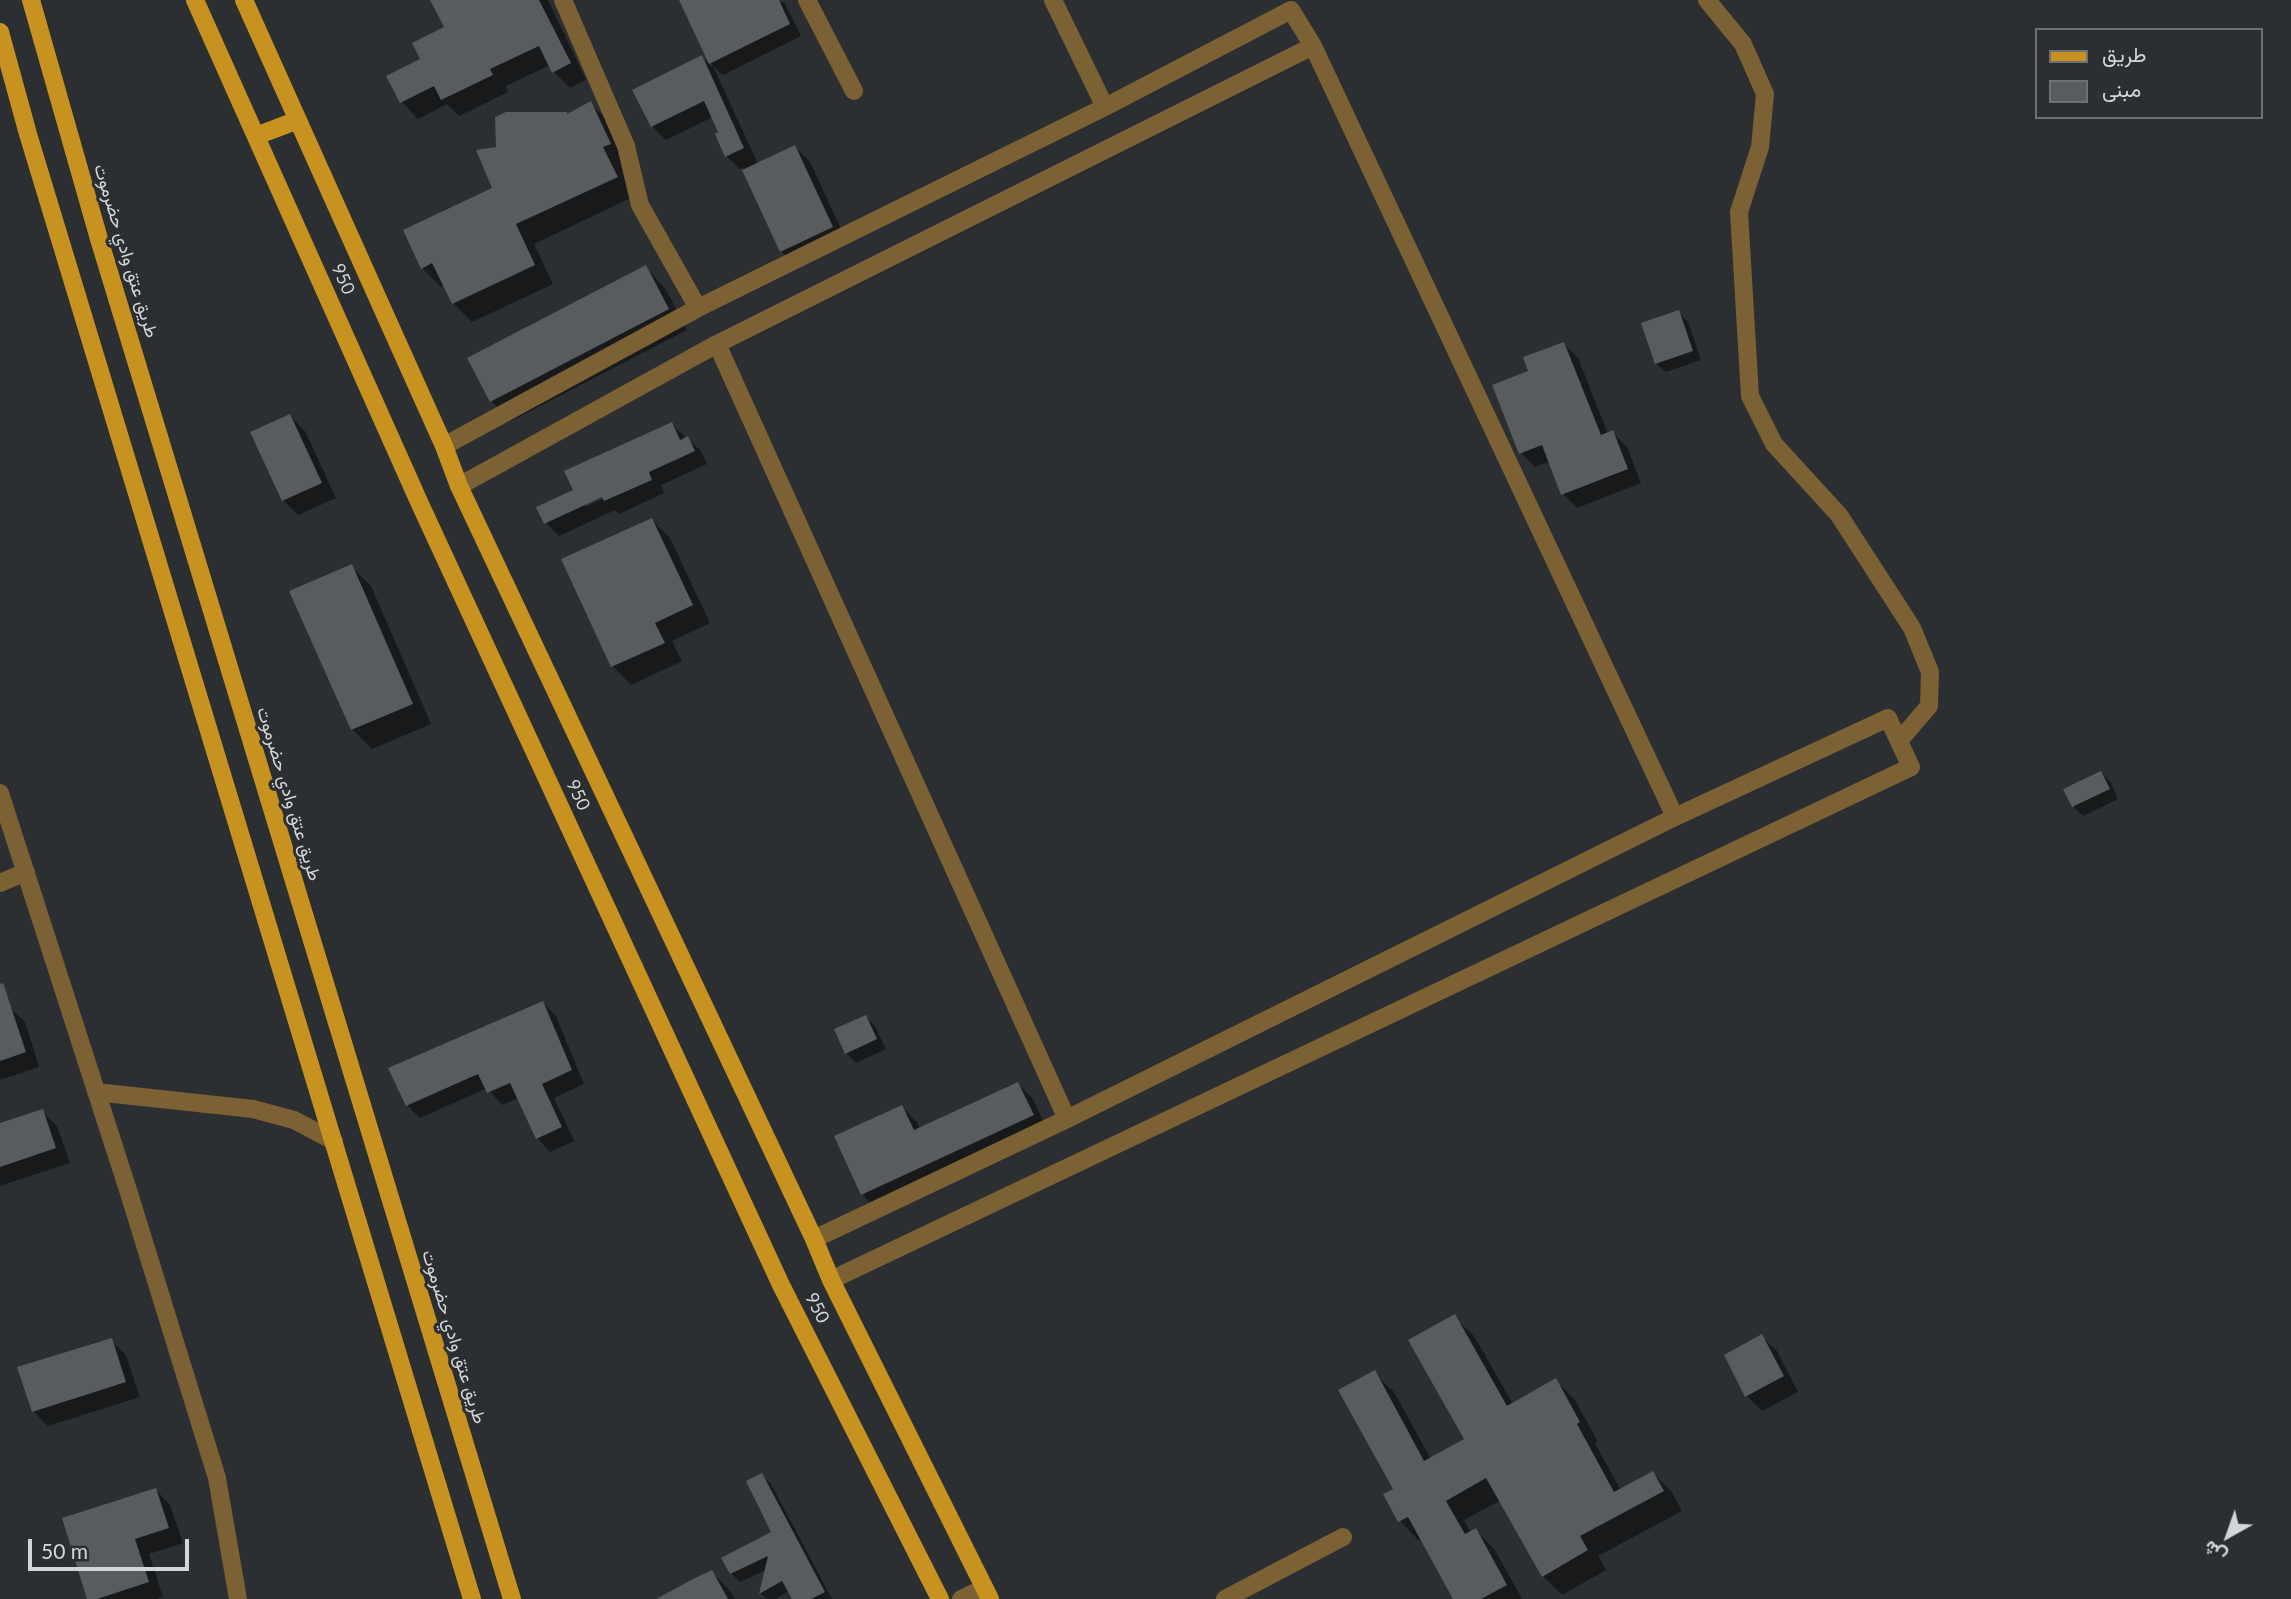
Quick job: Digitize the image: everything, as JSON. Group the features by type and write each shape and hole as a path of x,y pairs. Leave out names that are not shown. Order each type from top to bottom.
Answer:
{"main road":[{"name":"طريق عتق وادي حضرموت","path":"31,0 107,265 512,1599"},
{"name":"950","path":"195,0 420,504 781,1285 940,1599"},
{"name":"950","path":"244,0 444,446 459,486 831,1280 987,1593"},
{"path":"0,32 28,134 472,1599"},
{"path":"256,136 298,120"}],"street":[{"path":"563,0 626,146 640,205 698,308"},
{"path":"807,0 854,91"},
{"path":"1053,0 1105,107"},
{"path":"1707,0 1744,44 1765,93 1760,147 1739,212 1750,396 1774,444 1839,515 1912,628 1930,672 1929,706 1899,741"},
{"path":"444,446 698,308 1105,107 1291,10 1313,46 1675,817"},
{"path":"459,486 716,344 1313,46"},
{"path":"716,344 1067,1119"},
{"path":"814,1239 1067,1119 1675,817 1888,718 1911,767 831,1280"},
{"path":"0,793 217,1478 239,1599"},
{"path":"0,883 26,872"},
{"path":"96,1092 253,1109 294,1120 334,1141"},
{"path":"1225,1599 1343,1537"},
{"path":"961,1599 987,1593"}],"building":[{"path":"430,0 539,0 571,63 552,73 539,46 490,69 493,75 441,100 434,86 400,103 386,76 420,59 412,43 444,27"},
{"path":"679,0 779,0 790,24 709,64"},
{"path":"702,55 744,148 725,157 715,134 718,132 704,101 651,127 632,90"},
{"path":"591,101 611,144 603,147 618,177 516,224 535,265 452,304 432,263 421,269 403,230 492,188 476,150 496,147 495,117 506,112 567,114"},
{"path":"795,145 833,227 780,252 742,170"},
{"path":"646,265 669,309 490,402 467,358"},
{"path":"1679,310 1693,351 1655,364 1641,323"},
{"path":"1564,342 1601,435 1613,430 1628,469 1561,495 1542,445 1519,454 1492,385 1528,371 1523,357"},
{"path":"290,414 322,483 282,501 250,432"},
{"path":"672,422 680,440 688,436 695,451 649,472 652,480 604,501 602,497 544,524 536,507 573,490 564,471"},
{"path":"652,518 693,605 655,623 665,643 611,667 561,559"},
{"path":"352,564 413,704 351,730 289,591"},
{"path":"2101,771 2110,789 2072,807 2063,789"},
{"path":"3,983 26,1052 0,1061 0,984"},
{"path":"543,1001 572,1070 542,1084 562,1127 536,1139 510,1083 487,1093 478,1074 406,1106 388,1068"},
{"path":"866,1015 877,1039 845,1054 834,1029"},
{"path":"1018,1082 1034,1115 861,1195 834,1136 902,1105 914,1130"},
{"path":"43,1109 56,1148 0,1167 0,1123"},
{"path":"1455,1314 1507,1406 1556,1378 1580,1422 1577,1424 1614,1492 1653,1471 1664,1491 1580,1536 1588,1550 1542,1577 1486,1478 1446,1501 1465,1534 1476,1528 1507,1585 1481,1599 1453,1599 1408,1517 1398,1522 1383,1494 1393,1489 1338,1390 1375,1370 1424,1461 1464,1439 1408,1340"},
{"path":"1762,1334 1784,1376 1745,1397 1724,1355"},
{"path":"112,1338 126,1382 32,1412 17,1367"},
{"path":"762,1473 825,1592 811,1599 792,1599 782,1581 759,1594 768,1556 730,1574 721,1558 771,1532 746,1481"},
{"path":"156,1488 169,1528 135,1539 149,1582 97,1599 87,1599 62,1518"},
{"path":"712,1570 728,1599 656,1599 693,1579"}]}
